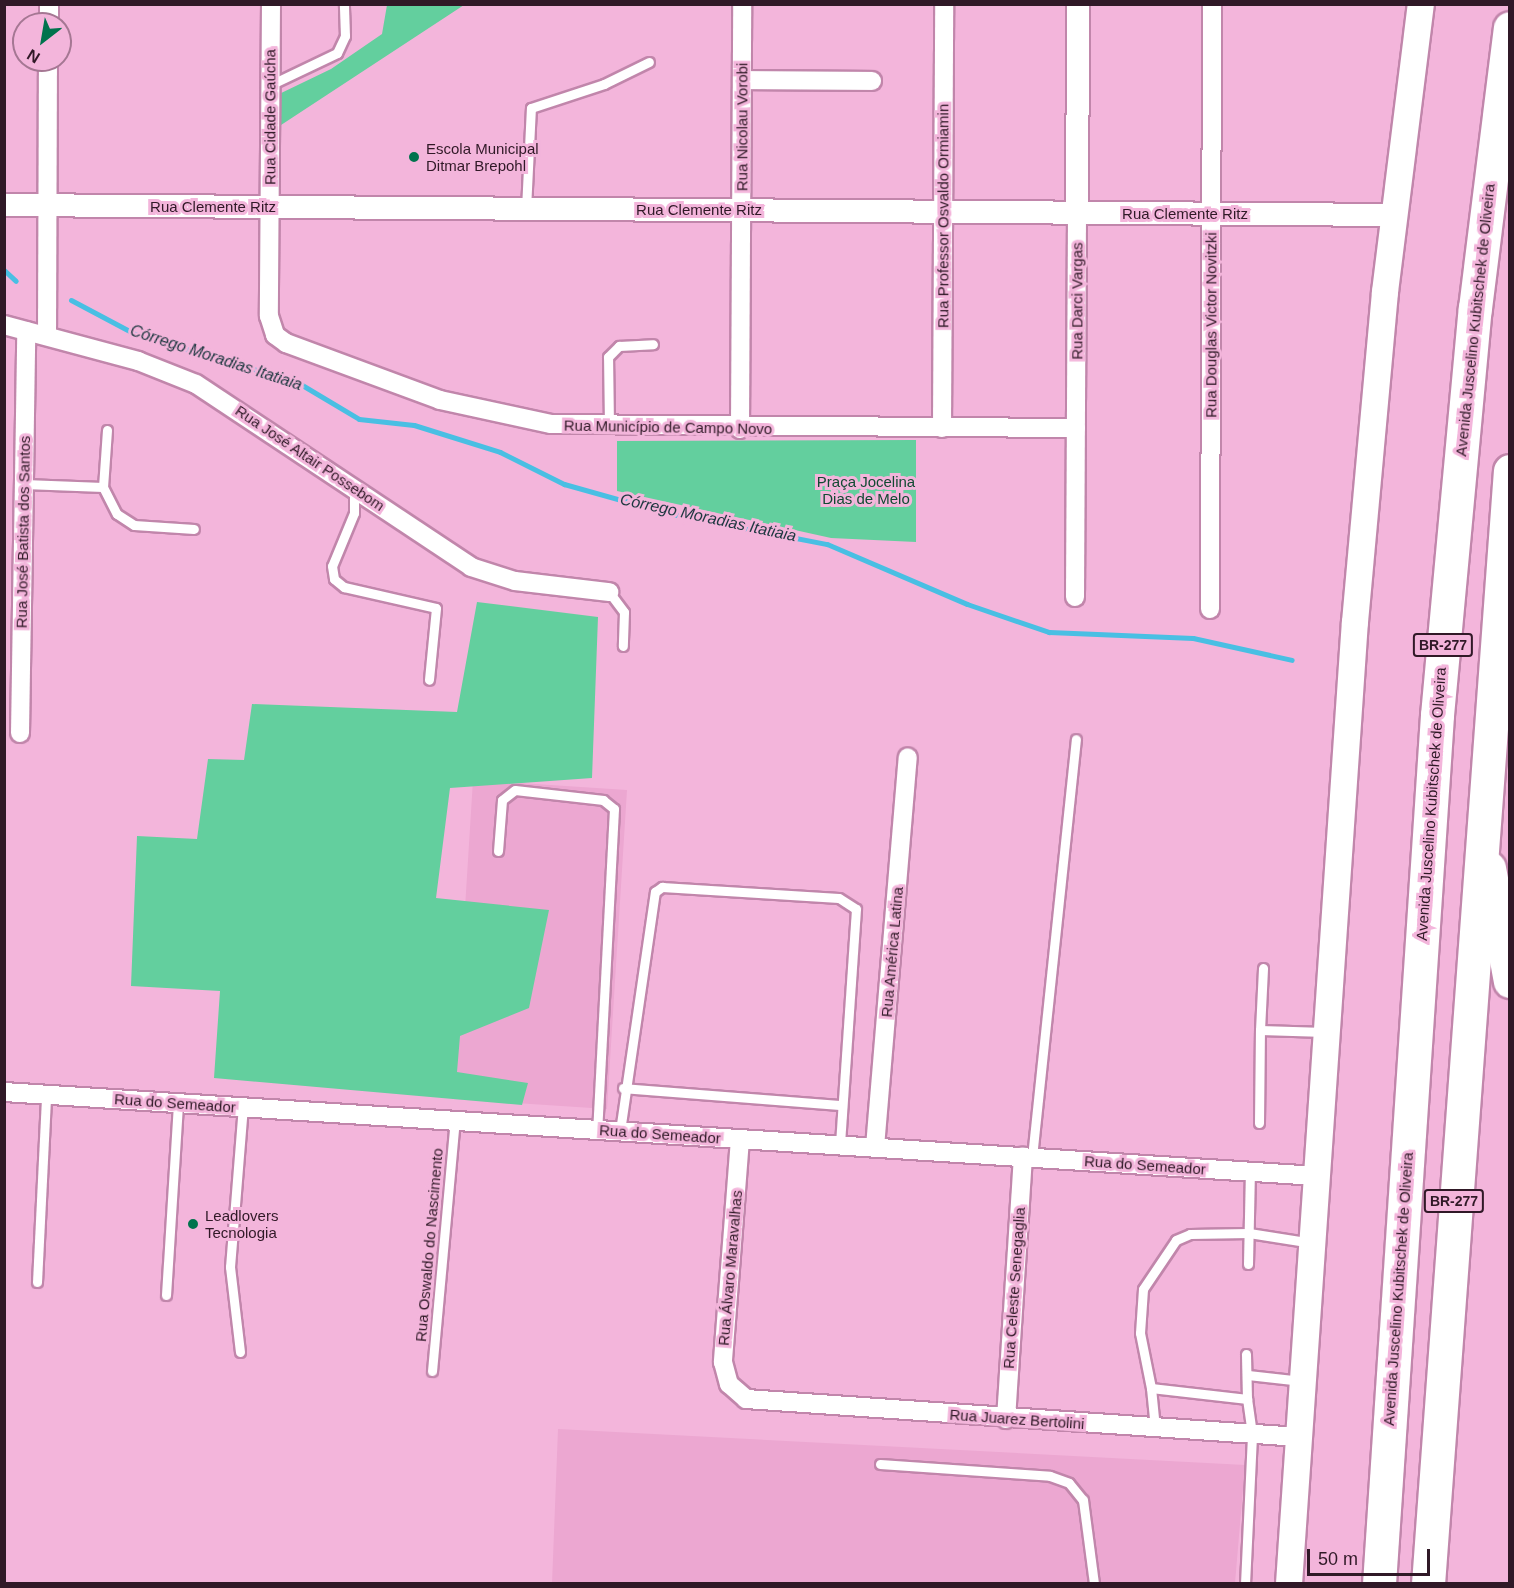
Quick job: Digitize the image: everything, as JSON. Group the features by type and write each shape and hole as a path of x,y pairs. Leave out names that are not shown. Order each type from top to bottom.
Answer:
{"highway":[{"name":"Avenida Juscelino Kubitschek de Oliveira","path":"1379,1584 1437,715 1475,308 1509,28"},
{"name":"BR-277","path":"1428,1584 1480,819 1489,697 1507,522 1509,471"},
{"path":"1489,697 1509,663"},
{"path":"1480,819 1509,981"}],"main road":[{"path":"1289,1584 1325,1032 1364,518 1394,215 1421,4"}],"street":[{"name":"Rua Cidade Gaúcha","path":"271,4 269,316 275,335"},
{"name":"Rua Nicolau Vorobi","path":"741,429 742,4"},
{"name":"Rua Professor Osvaldo Ormiamin","path":"942,428 944,4"},
{"name":"Rua Darci Vargas","path":"1075,597 1078,4"},
{"name":"Rua Douglas Victor Novitzki","path":"1210,609 1212,4"},
{"path":"47,336 48,72"},
{"path":"742,80 872,81"},
{"name":"Rua Clemente Ritz","path":"4,205 1394,215"},
{"name":"Rua José Altair Possebom","path":"4,326 47,336 196,384 447,552 492,576 609,592"},
{"name":"Rua José Batista dos Santos","path":"20,733 26,331"},
{"name":"Rua Município de Campo Novo","path":"275,335 440,400 517,419 609,428 1076,428"},
{"name":"Rua América Latina","path":"875,1147 908,757"},
{"name":"Rua do Semeador","path":"4,1092 1316,1176"},
{"name":"Rua Álvaro Maravalhas","path":"737,1393 723,1362 740,1139"},
{"name":"Rua Celeste Senegaglia","path":"1006,1419 1028,1157"},
{"name":"Rua Juarez Bertolini","path":"737,1393 769,1403 1299,1437"}],"lane":[{"path":"270,86 337,53 345,36 344,4"},
{"path":"526,209 531,108 604,84 649,62"},
{"path":"609,428 608,357 618,346 653,344"},
{"path":"107,430 103,487 124,520 194,529"},
{"path":"24,484 103,487"},
{"path":"354,488 354,513 332,566 334,579 344,587 436,608 429,680"},
{"path":"609,592 624,612 623,646"},
{"path":"1028,1157 1076,739"},
{"path":"498,851 502,800 515,790 603,800 614,809 597,1130"},
{"path":"620,1131 623,1088 655,892 662,887 839,898 856,909 840,1145"},
{"path":"1259,1123 1263,968"},
{"path":"1260,1030 1325,1032"},
{"path":"623,1088 841,1105"},
{"path":"37,1282 46,1095"},
{"path":"166,1295 178,1103"},
{"path":"240,1352 230,1267 243,1107"},
{"name":"Rua Oswaldo do Nascimento","path":"432,1371 455,1120"},
{"path":"1248,1264 1250,1171"},
{"path":"1155,1428 1151,1388 1140,1333 1143,1289 1151,1273 1176,1240 1190,1234 1249,1233 1311,1243"},
{"path":"1245,1584 1252,1434 1247,1399 1246,1354"},
{"path":"1248,1375 1303,1381"},
{"path":"1151,1388 1247,1399"},
{"path":"880,1464 1050,1476 1069,1484 1083,1500 1094,1584"}],"shaded area":[{"path":"473,780 627,790 607,1109 453,1099"},
{"path":"558,1429 1245,1465 1235,1583 552,1584"}],"green space":[{"path":"387,5 464,5 278,127 275,96 331,69 382,34"},
{"name":"Praça Jocelina Dias de Melo","path":"916,440 916,542 831,538 617,491 617,441"},
{"path":"477,602 598,617 592,778 450,788 436,898 549,910 529,1008 460,1036 457,1072 528,1083 522,1105 214,1078 220,991 131,986 137,836 197,839 208,759 244,760 252,704 457,712"}],"waterway":[{"name":"Córrego Moradias Itatiaia","path":"4,270 16,281"},
{"name":"Córrego Moradias Itatiaia","path":"71,300 135,334 297,382 359,419 414,425 500,452 564,484 667,513 827,544 967,604 1049,632 1193,638 1292,660"}],"place":[{"name":"Escola Municipal Ditmar Brepohl","path":"414,157"},
{"name":"Leadlovers Tecnologia","path":"193,1224"}]}
